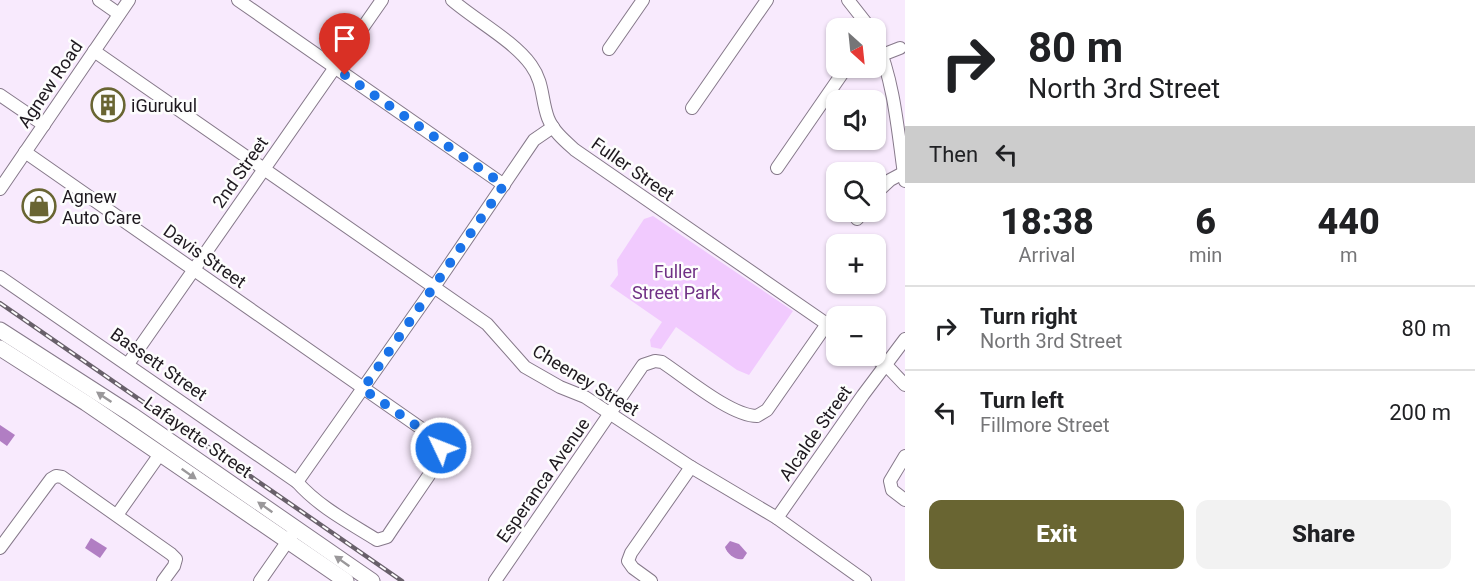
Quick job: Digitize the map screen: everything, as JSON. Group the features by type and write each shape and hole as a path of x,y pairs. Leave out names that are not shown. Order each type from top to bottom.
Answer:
{"main road":[{"name":"Lafayette Street","path":"0,330 94,390 292,535 346,581"},
{"name":"Lafayette Street","path":"0,348 160,454 372,581"}],"street":[{"path":"99,0 119,14"},
{"name":"Agnew Road","path":"0,189 129,0"},
{"path":"238,0 504,185"},
{"name":"2nd Street","path":"128,364 382,0"},
{"name":"Fuller Street","path":"452,0 530,62 539,76 548,118 574,150 826,324"},
{"path":"609,49 643,0"},
{"path":"692,108 767,0"},
{"path":"848,0 862,18"},
{"path":"886,53 900,48"},
{"name":"Cheeney Street","path":"94,51 487,324 525,367 560,387 585,397 691,467 777,518 865,581"},
{"path":"886,69 905,175 886,183"},
{"path":"777,168 839,78"},
{"path":"0,95 44,125"},
{"path":"297,482 435,287 534,140 553,127"},
{"name":"Davis Street","path":"25,152 440,442 442,451 440,459 387,537 377,540 327,507 297,482"},
{"name":"Bassett Street","path":"0,277 297,482"},
{"name":"Esperanca Avenue","path":"495,581 644,365 655,360 719,400 746,414 757,416 767,410 826,336"},
{"name":"Alcalde Street","path":"886,365 905,339"},
{"path":"886,365 905,385"},
{"name":"Alcalde Street","path":"777,518 885,366"},
{"path":"117,515 160,454"},
{"path":"905,456 890,481 892,490 905,500"},
{"path":"651,581 633,568 628,561 631,553 691,467"},
{"path":"0,548 51,479 56,476 62,477 176,559 174,566 163,581"},
{"path":"260,581 292,535"}],"green space":[{"name":"Fuller Street Park","path":"653,216 793,311 749,375 737,370 676,327 661,349 651,347 650,340 662,322 610,286 618,275 617,260 644,219"}],"shaded area":[{"path":"0,425 15,435 7,446 0,441"},
{"path":"91,538 107,548 100,558 85,548"},
{"path":"730,541 739,544 747,553 743,559 735,558 728,552 725,547"}],"railway":[{"path":"0,303 402,581"}],"place":[{"name":"iGurukul","path":"108,105"},
{"name":"Agnew Auto Care","path":"39,206"}],"route":[{"path":"345,75 504,185 363,389 440,442 441,448"}]}
